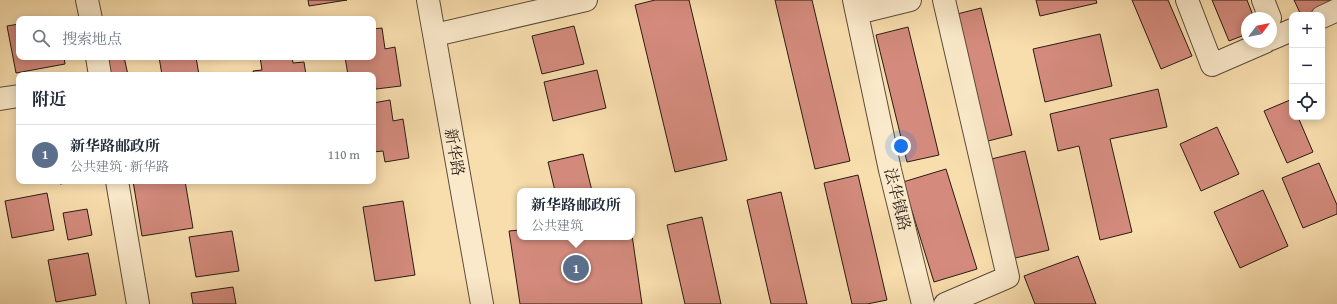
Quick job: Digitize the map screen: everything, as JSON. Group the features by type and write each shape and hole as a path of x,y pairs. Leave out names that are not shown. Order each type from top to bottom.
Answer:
{"street":[{"path":"88,0 91,16"},
{"name":"新华路","path":"428,0 482,304"},
{"path":"435,35 586,0"},
{"path":"856,6 910,0"},
{"path":"944,0 1008,277 945,304"},
{"path":"1187,0 1212,65 1243,48"},
{"path":"1263,0 1267,12"},
{"name":"法华镇路","path":"856,6 890,170 923,304"},
{"path":"1325,16 1337,10"},
{"path":"98,60 100,72"},
{"path":"0,99 16,96"},
{"path":"118,184 138,304"}],"building":[{"path":"308,0 347,0 309,6"},
{"path":"655,0 689,0 727,160 675,172 635,5"},
{"path":"775,0 812,0 850,161 815,169"},
{"path":"1036,0 1096,0 1097,3 1040,16"},
{"path":"1132,0 1168,0 1192,56 1161,69"},
{"path":"1212,0 1247,0 1252,12 1241,12 1241,36 1229,41"},
{"path":"1294,0 1329,0 1331,5 1314,12 1300,12"},
{"path":"981,8 1012,135 980,143 949,16"},
{"path":"16,24 16,60 64,60 65,64 16,73 7,26"},
{"path":"574,26 584,64 542,74 532,36"},
{"path":"908,27 939,155 907,162 876,35"},
{"path":"382,28 385,49 395,47 401,86 376,89 376,72 348,72 346,60 376,60 376,29"},
{"path":"1100,34 1112,86 1045,102 1033,49"},
{"path":"88,60 125,60 127,72 90,72"},
{"path":"160,60 196,60 198,72 162,72"},
{"path":"260,60 292,60 293,63 304,62 306,72 253,71 262,70"},
{"path":"597,70 606,108 553,121 544,82"},
{"path":"1158,89 1167,127 1110,139 1132,232 1100,240 1079,146 1058,151 1050,114"},
{"path":"390,100 393,121 403,119 409,158 385,162 383,151 376,152 376,102"},
{"path":"1289,100 1289,120 1299,120 1313,152 1287,163 1264,111"},
{"path":"1217,127 1239,174 1201,191 1180,144"},
{"path":"1025,151 1049,250 1011,259 987,160"},
{"path":"583,154 591,188 554,188 548,162"},
{"path":"1319,163 1337,205 1337,214 1303,228 1282,178"},
{"path":"946,169 977,269 934,282 903,182"},
{"path":"858,175 887,300 867,304 852,304 824,183"},
{"path":"133,184 186,184 193,228 142,236"},
{"path":"1263,190 1288,246 1240,268 1214,212"},
{"path":"781,192 807,304 771,304 747,200"},
{"path":"47,193 54,230 12,238 5,201"},
{"path":"403,201 415,275 375,281 363,207"},
{"path":"87,209 92,235 68,240 63,213"},
{"path":"702,217 721,304 685,304 667,225"},
{"path":"517,230 517,240 633,240 642,304 520,304 509,231"},
{"path":"232,231 239,271 196,277 189,237"},
{"path":"88,253 96,295 56,302 48,260"},
{"path":"1078,256 1096,304 1035,304 1024,276"},
{"path":"233,287 236,304 193,304 191,293"}],"place":[{"name":"新华路邮政所","path":"576,268"}]}
